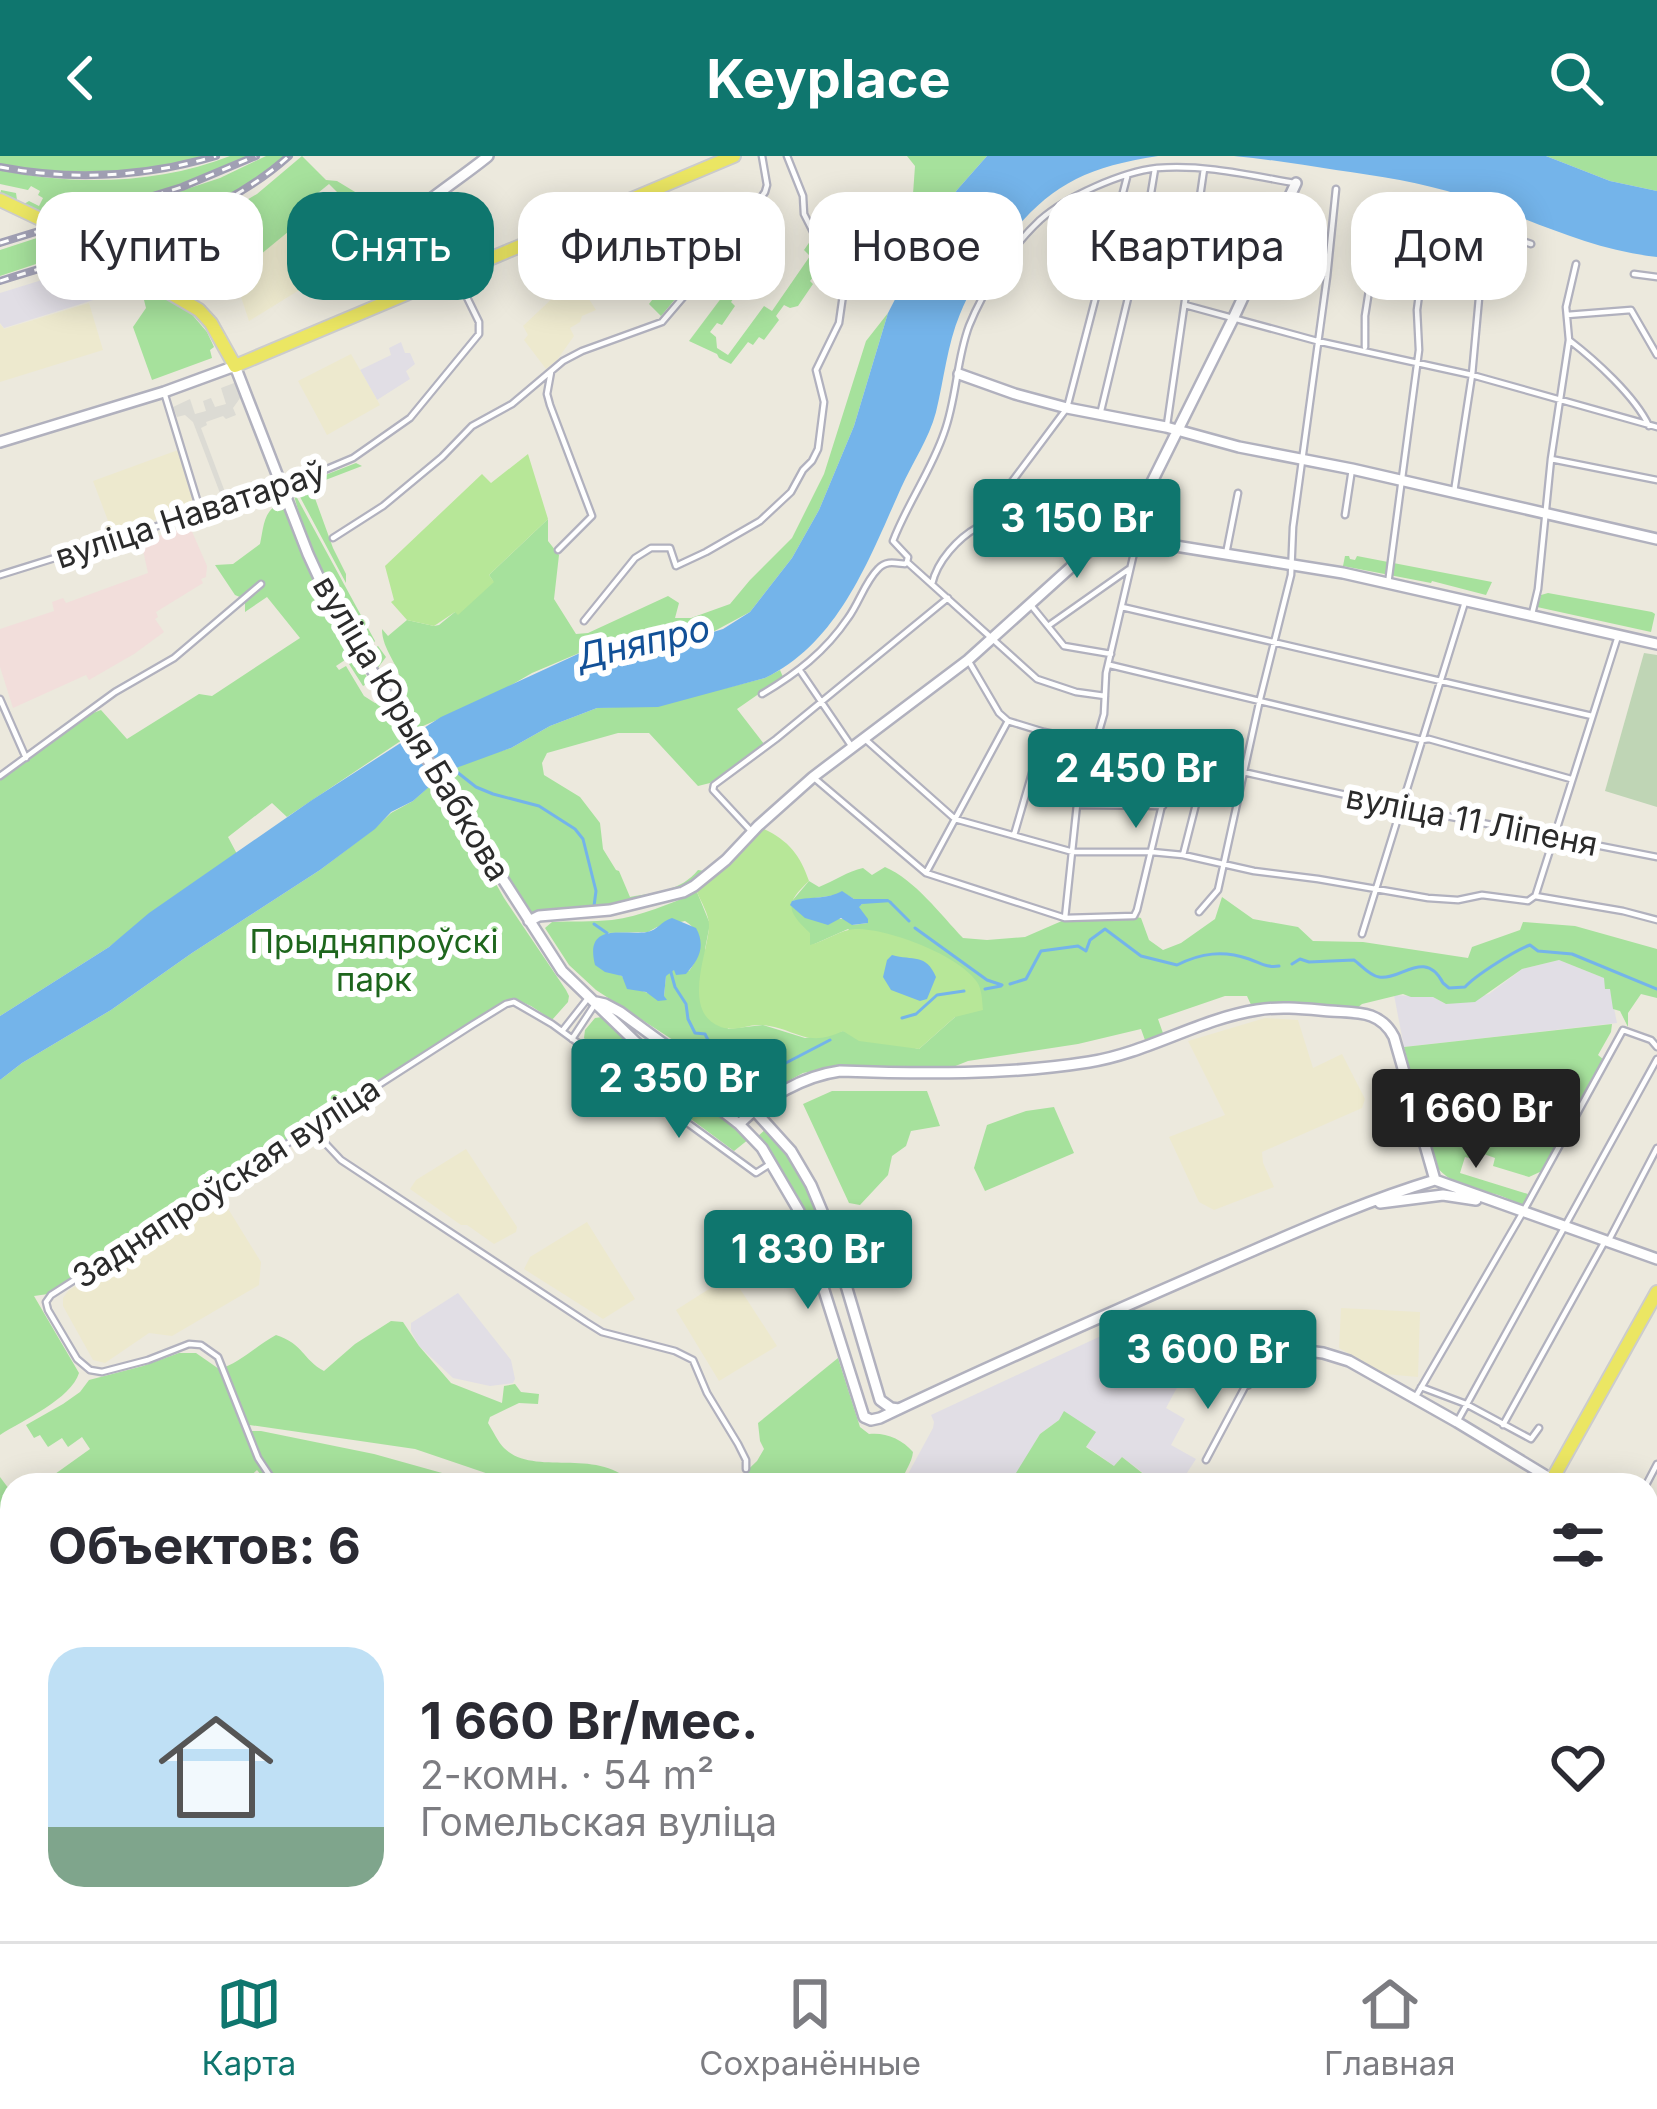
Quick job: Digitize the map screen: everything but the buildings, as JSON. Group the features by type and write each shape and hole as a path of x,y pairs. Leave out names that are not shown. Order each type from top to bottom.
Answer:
{"main road":[{"path":"383,304 369,272 372,250 488,156"},
{"path":"494,258 734,156"},
{"path":"529,921 539,916 610,910 683,892 713,872 813,777 968,660 1141,504 1296,183"},
{"path":"0,200 57,227 199,310 235,366"},
{"path":"0,442 164,392 393,300"},
{"name":"вуліца Юрыя Бабкова","path":"235,366 331,604 529,921 562,970 592,1000"},
{"path":"959,374 1067,408 1657,539"},
{"path":"1105,538 1292,564 1657,644"},
{"path":"592,1000 620,1012 754,1110 791,1151 830,1228 880,1400 899,1408"},
{"path":"592,1000 645,1051 754,1137 799,1210 860,1410 871,1420 1357,1207 1435,1180 1657,1258"},
{"path":"740,1124 754,1110 821,1073 1030,1068 1112,1058 1255,1010 1366,1013 1382,1019 1394,1037 1435,1180"},
{"path":"1357,1207 1443,1195 1502,1204"},
{"path":"1560,1473 1649,1322 1657,1292"},
{"path":"1263,1355 1247,1383 1233,1376 1235,1356 1300,1350 1349,1361 1418,1392 1537,1473"}],"street":[{"path":"333,538 383,506 472,426 512,404 582,350 662,322 765,192 762,156"},
{"path":"584,621 635,557 651,548 670,548 676,566 760,521 791,492 818,449 824,402 816,370 838,323 843,295 854,279 830,265 804,214 787,156"},
{"path":"1100,415 1155,169"},
{"path":"1105,696 1037,679 908,562 892,541 943,439 974,314 1016,246 1044,216 1127,175 1155,169 1204,169 1296,183"},
{"path":"1166,427 1204,169"},
{"path":"932,584 935,570 965,534 978,526 1067,408 1127,175"},
{"path":"1199,912 1219,890 1292,575 1293,527 1336,189"},
{"path":"1454,492 1472,375 1483,254 1490,230 1531,244"},
{"path":"1531,616 1576,264"},
{"path":"1634,274 1657,277"},
{"name":"вуліца Наватараў","path":"0,575 284,486 360,454 410,418 474,341 481,327 468,300"},
{"path":"1364,350 1367,300"},
{"path":"1388,584 1420,338 1419,300"},
{"path":"1185,305 1317,341 1472,375 1653,426"},
{"path":"1567,315 1631,310 1657,355"},
{"path":"1569,340 1653,426"},
{"path":"551,371 550,405 592,512 590,520 558,550"},
{"path":"164,392 201,513"},
{"path":"1551,459 1657,480"},
{"path":"1345,515 1352,469"},
{"path":"1226,554 1238,493"},
{"path":"1096,742 1106,673 1137,540"},
{"path":"762,694 800,671 848,619 879,568 887,562 908,562"},
{"path":"1048,626 1129,569"},
{"path":"0,776 115,692 174,658 261,584"},
{"path":"752,832 712,788 948,598"},
{"path":"1363,934 1466,602"},
{"path":"1030,604 1064,646 1112,654"},
{"path":"1122,607 1592,716"},
{"path":"864,738 956,819 1073,852 1183,855 1443,899 1482,895 1528,901 1535,896 1618,636"},
{"path":"926,873 1008,721 968,660"},
{"path":"1110,664 1429,739 1571,779"},
{"path":"800,671 852,747"},
{"path":"0,699 26,758"},
{"name":"вуліца 11 Ліпеня","path":"1008,721 1400,807 1657,857"},
{"path":"1013,837 1044,731"},
{"path":"1065,918 1087,740"},
{"path":"813,777 926,873 1065,918 1125,917 1134,916 1137,910 1173,759"},
{"path":"1183,855 1206,765"},
{"path":"1079,805 1163,806"},
{"path":"1535,896 1657,920"},
{"path":"562,1031 592,1000"},
{"path":"572,1039 592,1000"},
{"name":"Задняпроўская вуліца","path":"268,1473 218,1357 201,1345 189,1344 148,1360 102,1372 91,1370 77,1359 48,1310 51,1294 506,1004 522,1004 562,1031 756,1173 771,1163"},
{"path":"1539,1428 1531,1439 1466,1405 1418,1392 1623,1030 1652,1040 1657,1047"},
{"path":"1457,1422 1657,1059"},
{"path":"686,1083 698,1079 699,1069"},
{"path":"311,1128 351,1167 602,1332 693,1360 746,1460 746,1469"},
{"path":"1503,1424 1657,1148"},
{"path":"1206,1460 1247,1383"}],"shaded area":[{"path":"287,233 287,298 249,321 242,300 263,300 263,252"},
{"path":"36,282 36,300 93,300 4,328 0,293"},
{"path":"551,300 590,300 596,310 570,328 574,336 546,369 524,340 528,335 523,326"},
{"path":"89,303 103,350 0,382 0,324 4,329"},
{"path":"401,342 415,364 406,371 410,379 377,400 360,370 391,355 389,348"},
{"path":"351,354 380,405 327,435 298,381"},
{"path":"234,383 243,394 233,408 236,415 206,422 201,428 228,500 223,501 193,422 185,415 177,417 173,407 190,399 195,414 206,411 203,401 211,398 215,407 226,404 221,388"},
{"path":"178,450 194,506 113,534 93,481"},
{"path":"190,527 207,566 206,577 156,612 164,632 89,680 86,675 13,708 0,667 0,629 54,611 52,602 63,598 66,603 148,573 141,541"},
{"path":"1559,960 1604,978 1617,1023 1404,1047 1394,995 1433,997 1446,1004 1489,994 1522,969"},
{"path":"1265,1018 1298,1020 1313,1068 1342,1054 1365,1099 1362,1108 1262,1152 1274,1187 1214,1210 1199,1202 1169,1137 1225,1115 1188,1041"},
{"path":"466,1149 517,1227 494,1244 410,1189 416,1180"},
{"path":"219,1194 261,1262 259,1285 172,1336 149,1333 105,1363 93,1360 63,1306 68,1291"},
{"path":"587,1222 635,1299 603,1319 524,1269 530,1257"},
{"path":"731,1275 777,1346 719,1381 676,1310"},
{"path":"458,1293 511,1360 513,1383 490,1386 453,1378 419,1346 411,1323"},
{"path":"1341,1308 1420,1312 1418,1377 1384,1374 1339,1348"},
{"path":"1145,1320 1165,1348 1188,1367 1166,1408 1185,1419 1171,1445 1196,1459 1187,1473 1143,1473 1122,1457 1114,1466 1086,1446 1095,1431 1059,1420 1040,1434 1018,1473 909,1473 933,1428 931,1415"}],"green space":[{"path":"0,156 206,156 130,172 77,174 0,164"},
{"path":"230,156 252,156 156,192 40,192 31,186 28,190 0,184 0,170 116,180"},
{"path":"266,156 287,156 235,192 178,192"},
{"path":"302,156 326,180 355,192 337,192 329,184 319,192 287,192 287,233 263,252 263,192 259,192"},
{"path":"907,156 987,156 956,192 913,192 915,166"},
{"path":"1546,156 1657,156 1657,191 1610,181"},
{"path":"1,190 16,193 24,204 36,204 36,214 0,195"},
{"path":"36,238 36,264 0,276 0,250"},
{"path":"809,257 809,290 798,306 784,305 764,340 748,342 731,364 689,341 720,300 732,300 735,306 722,325 717,323 710,332 717,348 728,355 764,306 772,311 785,300 785,292"},
{"path":"144,300 171,300 189,311 207,332 214,347 212,358 152,380 133,327 146,308"},
{"path":"652,300 674,300 661,316 649,304"},
{"path":"888,313 854,426 819,510 792,558 750,612 709,634 649,646 591,648 423,726 287,817 272,803 228,837 237,854 109,947 0,1016 0,779 93,713 101,710 127,739 199,694 212,696 300,638 267,597 245,612 245,602 254,591 242,598 235,595 215,565 233,564 260,544 266,519 276,505 283,502 321,602 370,682 363,686 348,658 336,666 339,670 346,666 364,696 375,703 390,696 400,680 382,629 388,636 407,620 439,625 493,581 489,575 548,519 548,541 559,555 554,599 576,634 588,633 668,596 679,603 675,618 691,618 730,604 792,538 824,474 866,341"},
{"path":"528,454 548,519 489,575 494,582 458,615 455,612 434,626 407,620 391,602 385,566 482,474 491,483"},
{"path":"356,463 362,466 315,484 312,490 346,583 296,496 375,641 372,645 386,657 377,669 327,582 292,488"},
{"path":"1345,556 1492,582 1486,595 1343,566"},
{"path":"1541,595 1652,612 1651,632 1537,607"},
{"path":"1644,653 1657,655 1657,807 1605,791"},
{"path":"780,670 783,677 737,709 764,744 710,783 698,786 649,733 618,733 547,753 542,763 544,775 580,797 600,823 603,849 630,897 668,890 698,870 705,871 686,884 645,900 532,913 479,826 462,810 441,776 597,708 636,706 726,688"},
{"name":"Прыдняпроўскі парк","path":"434,782 459,821 455,827 467,850 475,847 566,990 568,1002 552,1020 520,1002 498,1005 48,1294 34,1296 79,1373 57,1400 0,1435 0,1080 320,870"},
{"path":"764,829 787,844 806,872 809,881 792,907 810,933 810,945 855,929 921,945 968,972 979,985 983,1010 955,1017 919,1049 859,1041 843,1031 810,1038 757,1025 729,1029 711,1021 699,998 709,923 697,892"},
{"path":"885,867 896,873 927,898 963,938 987,940 1025,937 1071,917 1132,916 1141,918 1149,940 1163,950 1215,919 1222,897 1253,919 1298,927 1313,941 1363,942 1468,958 1472,947 1520,930 1523,922 1575,926 1657,949 1657,998 1641,994 1628,1013 1628,1027 1620,1011 1613,1009 1604,978 1559,960 1522,969 1475,1002 1446,1004 1433,997 1403,994 1356,1009 1252,1007 1247,996 1225,996 1158,1019 1164,1036 1146,1043 1141,1029 968,1061 948,1069 827,1068 803,1073 760,1096 747,1093 730,1077 596,990 569,965 545,928 552,922 634,916 697,892 710,924 705,949 728,1029 763,1025 805,1038 843,1031 919,1049 955,1017 848,929 810,946 809,933 791,915 790,905 816,918 868,923 858,907 866,901 842,892 792,901 809,881 819,887 863,868 872,875","holes":["685,921 700,944 697,957 689,971 675,969 666,975 664,996 627,985 622,976 603,969 606,933 648,932"]},
{"path":"602,1017 653,1065 625,1071 588,1044 585,1030"},
{"path":"1612,1024 1598,1055 1604,1060 1542,1171 1529,1177 1493,1166 1495,1158 1481,1153 1477,1160 1465,1157 1460,1173 1528,1194 1523,1205 1461,1184 1434,1163 1404,1047"},
{"path":"669,1090 693,1093 749,1139 734,1151 672,1105 676,1099 670,1105"},
{"path":"832,1091 927,1091 940,1126 911,1131 906,1146 892,1156 888,1175 860,1205 849,1203 803,1104"},
{"path":"1054,1107 1074,1153 985,1191 974,1168 987,1125"},
{"path":"767,1128 803,1179 841,1277 826,1281 790,1187 757,1137"},
{"path":"391,1321 403,1322 451,1383 502,1403 504,1386 515,1384 521,1392 539,1394 538,1404 519,1403 490,1417 488,1423 504,1448 532,1461 585,1464 620,1473 486,1473 415,1449 243,1424 244,1431 374,1454 442,1473 56,1473 90,1449 82,1437 68,1447 62,1438 48,1447 26,1425 80,1392 89,1380 179,1353 196,1353 219,1369 276,1335 324,1371"},
{"path":"838,1358 860,1427 869,1434 893,1437 913,1452 905,1473 744,1473 764,1449 758,1423"},
{"path":"1064,1411 1096,1432 1086,1447 1114,1466 1122,1457 1142,1473 1016,1473 1040,1434"}],"water":[{"path":"987,156 1158,156 1107,167 1047,192 1047,198 1023,221 1023,192 957,190"},
{"path":"1234,156 1546,156 1610,181 1657,191 1657,257 1582,240 1527,220 1527,192 1447,192 1368,175"},
{"path":"895,300 967,300 925,441 864,569 832,621 791,663 765,678 658,707 597,708 456,768 460,774 446,772 320,870 0,1080 0,1016 109,947 149,913 312,800 441,717 591,648 649,646 694,638 723,629 750,612 792,558 819,510 854,426"},
{"path":"842,891 854,899 892,902 862,904 859,907 868,923 852,925 841,918 828,925 805,918 790,905 792,901"},
{"path":"672,918 696,928 701,947 686,974 676,975 674,970 666,976 667,1000 627,989 622,976 595,965 593,951 601,936 647,932"},
{"path":"892,955 923,961 932,969 936,977 927,999 920,1001 891,990 883,977"}],"waterway":[{"path":"457,772 476,787 539,806 575,829 583,839 596,891 594,906"},
{"path":"890,902 909,921"},
{"path":"594,924 607,933"},
{"path":"915,928 987,980 1002,985"},
{"path":"1010,984 1026,979 1041,951 1078,946 1086,951 1090,940 1105,929 1141,956 1177,965 1221,954 1279,966"},
{"path":"1292,964 1300,959 1354,960 1379,977 1428,968 1449,988 1465,987 1530,945 1538,951 1572,954 1657,989"},
{"path":"670,969 695,1033 726,1046 737,1072 750,1085 768,1085 780,1066 830,1040"},
{"path":"985,989 1001,986"},
{"path":"902,1018 916,1014 937,995 964,991"}],"railway":[{"path":"0,167 109,175 216,156"},
{"path":"0,243 182,187 256,156"},
{"path":"0,281 189,218 258,180 289,156"}],"water label":[{"name":"Дняпро","path":"643,642"}]}
